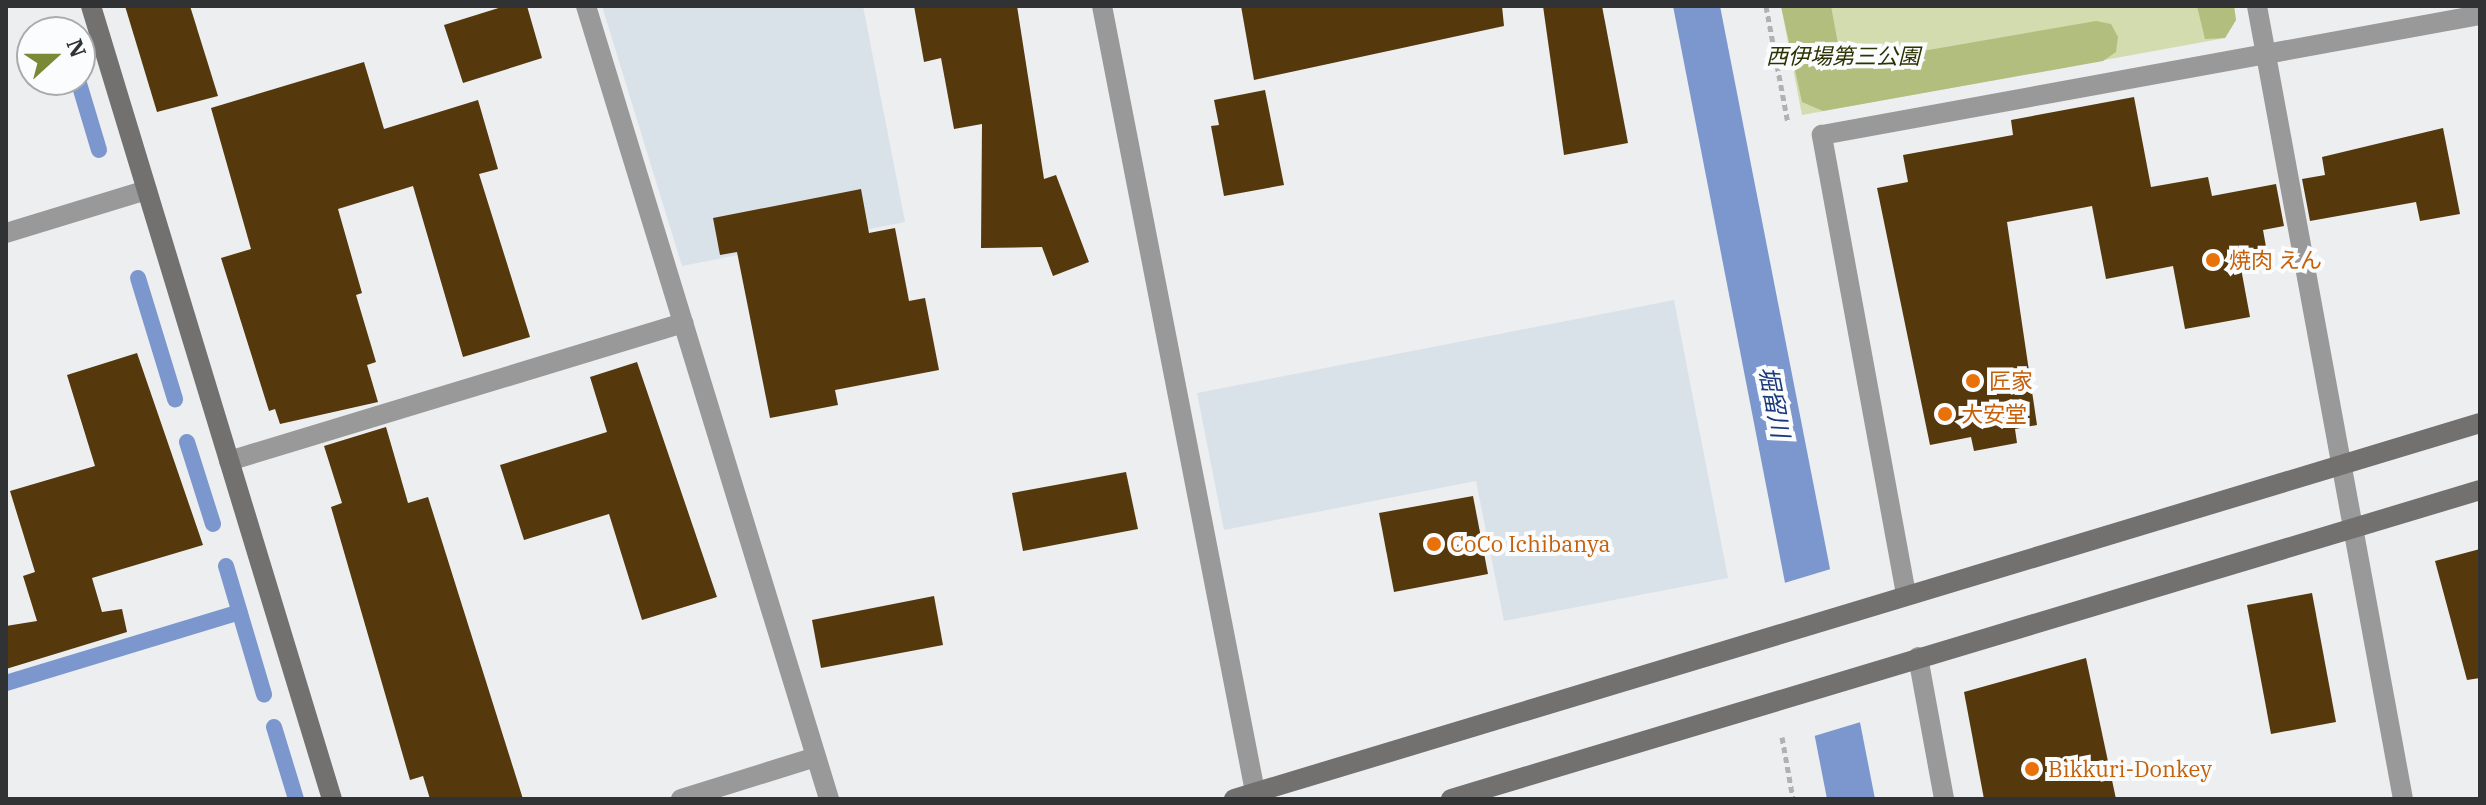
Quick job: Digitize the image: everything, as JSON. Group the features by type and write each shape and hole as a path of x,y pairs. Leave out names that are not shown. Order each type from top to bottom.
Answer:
{"street":[{"path":"91,6 332,799"},
{"path":"586,6 829,799"},
{"path":"1102,6 1255,792"},
{"path":"2257,6 2403,799"},
{"path":"1906,594 1822,135 2480,15"},
{"path":"6,233 147,190"},
{"path":"229,461 683,323"},
{"path":"1234,799 2341,461 2480,423"},
{"path":"1451,799 2352,524 2480,490"},
{"path":"1918,657 1944,799"},
{"path":"681,799 816,757"}],"path":[{"path":"1766,6 1787,118"},
{"path":"1783,746 1793,799"}],"shaded area":[{"path":"602,6 863,6 905,222 682,266"},
{"path":"1674,300 1728,578 1504,621 1476,481 1224,530 1197,393"}],"green space":[{"name":"西伊場第三公園","path":"1781,6 2234,6 2236,20 2225,38 1802,115"},
{"path":"1781,6 1831,6 1838,44 1853,63 2096,21 2111,24 2118,37 2116,52 2103,61 1823,111 1802,102"},
{"path":"2197,6 2234,6 2236,20 2225,38 2205,39"}],"water":[{"name":"堀留川","path":"1673,6 1720,6 1875,799 1827,799"}],"pier":[{"path":"1834,568 1864,721 1811,737 1781,584"}],"building":[{"path":"125,6 190,6 218,96 157,112"},
{"path":"505,6 527,6 542,58 463,83 444,25"},
{"path":"914,6 1017,6 1044,179 1056,175 1089,262 1053,276 1042,247 981,248 982,124 954,129 941,58 924,62"},
{"path":"1241,6 1502,6 1504,26 1254,80"},
{"path":"1543,6 1602,6 1628,143 1564,155"},
{"path":"364,62 384,129 478,100 498,169 479,174 530,337 463,357 413,186 338,209 362,293 356,295 376,362 367,365 378,402 280,424 275,409 269,411 221,258 251,249 211,108"},
{"path":"1265,90 1284,185 1224,196 1211,126 1219,125 1214,100"},
{"path":"2134,97 2151,187 2208,177 2212,196 2276,184 2284,226 2263,230 2268,258 2240,263 2250,317 2185,329 2173,266 2106,279 2092,206 2007,222 2037,425 2015,429 2017,443 1974,451 1971,437 1930,445 1877,188 1908,182 1903,155 2013,135 2011,120"},
{"path":"2443,128 2460,214 2420,221 2416,202 2310,221 2302,179 2325,175 2322,157"},
{"path":"861,189 869,233 895,228 909,301 925,298 939,370 835,390 838,405 770,418 737,252 720,255 713,218"},
{"path":"137,353 203,545 92,578 102,612 122,609 127,632 6,669 6,626 37,621 23,576 35,572 10,491 95,466 67,375"},
{"path":"637,362 717,597 642,620 609,514 524,540 500,465 607,432 590,377"},
{"path":"386,427 408,503 428,497 523,799 430,799 423,776 410,780 331,507 342,503 324,446"},
{"path":"1126,472 1138,529 1023,551 1012,493"},
{"name":"CoCo Ichibanya","path":"1473,496 1488,574 1394,592 1379,513"},
{"path":"2480,549 2480,678 2467,680 2435,561"},
{"path":"2312,593 2336,722 2271,734 2247,605"},
{"path":"934,596 943,645 821,668 812,620"},
{"path":"2086,658 2116,799 1984,799 1964,692"}],"waterway":[{"path":"83,96 99,150"},
{"path":"138,278 175,399"},
{"path":"187,442 213,524"},
{"path":"226,566 264,694"},
{"path":"6,683 239,612"},
{"path":"274,727 296,799"}],"place":[{"name":"焼肉 えん","path":"2213,260"},
{"name":"匠家","path":"1973,381"},
{"name":"大安堂","path":"1945,414"},
{"name":"CoCo Ichibanya","path":"1434,544"},
{"name":"Bikkuri-Donkey","path":"2032,769"}]}
